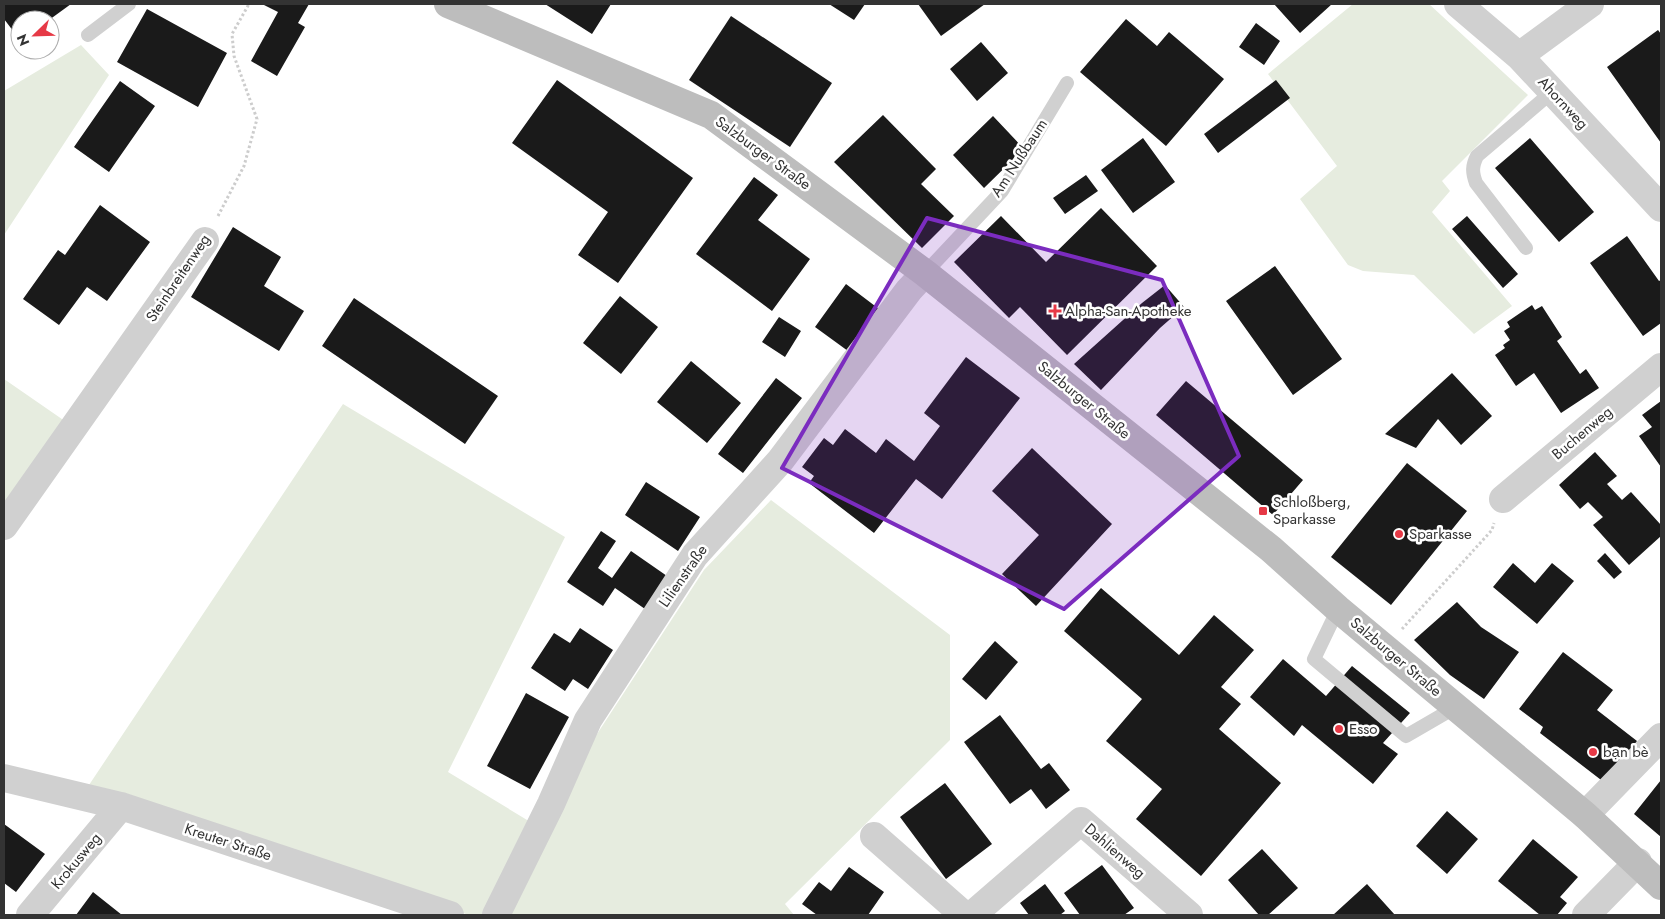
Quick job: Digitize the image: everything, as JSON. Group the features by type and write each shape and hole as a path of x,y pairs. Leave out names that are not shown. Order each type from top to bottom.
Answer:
{"main road":[{"name":"Salzburger Straße","path":"457,6 711,115 925,273 1271,549 1385,648 1585,815 1638,862 1661,886"}],"street":[{"name":"Ahornweg","path":"1458,4 1519,56 1661,208"},
{"path":"1519,56 1590,4"},
{"name":"Steinbreitenweg","path":"4,526 205,241"},
{"name":"Lilienstraße","path":"496,915 551,804 588,720 696,555 780,461 909,290 925,273"},
{"name":"Buchenweg","path":"1503,499 1661,367"},
{"path":"1585,815 1661,738"},
{"name":"Kreuter Straße","path":"4,778 121,806 450,915"},
{"name":"Krokusweg","path":"30,915 121,806"},
{"name":"Dahlienweg","path":"972,915 1081,821 1189,915"},
{"path":"874,836 964,915"},
{"path":"1586,915 1638,862"}],"lane":[{"path":"88,35 129,4"},
{"name":"Am Nußbaum","path":"925,273 1002,191 1066,83"},
{"path":"1526,248 1476,183 1472,173 1473,165 1478,156 1552,92"},
{"path":"1338,608 1314,659 1328,671 1406,736 1456,707"}],"path":[{"name":"Steinbreitenweg","path":"205,241 244,166 256,119 234,56 232,34 249,4"},
{"path":"1385,648 1492,530 1503,499"}],"highlighted area":[{"path":"927,218 1162,280 1239,456 1064,609 782,468"}],"shaded area":[{"path":"1353,4 1429,4 1528,95 1442,181 1450,191 1432,212 1512,306 1474,334 1414,275 1363,271 1348,265 1300,199 1337,166 1268,74"},
{"path":"81,45 109,75 4,235 4,91 56,60 60,60 60,58"},
{"path":"4,379 72,426 4,523"},
{"path":"343,404 565,537 448,772 537,826 704,570 771,500 950,635 950,740 785,904 794,915 469,915 85,791"}],"building":[{"path":"4,4 71,4 60,12 60,10 10,10 10,27 4,19"},
{"path":"262,4 309,4 298,23 305,27 277,76 251,61 278,12"},
{"path":"545,4 611,4 592,34"},
{"path":"829,4 865,4 854,20"},
{"path":"918,4 985,4 941,36"},
{"path":"1274,4 1332,4 1300,33"},
{"path":"147,9 227,53 198,107 117,62"},
{"path":"731,16 832,83 790,147 689,80"},
{"path":"1126,19 1157,46 1169,32 1224,79 1166,146 1080,72"},
{"path":"1256,23 1280,41 1264,65 1239,47"},
{"path":"1658,30 1661,34 1661,143 1607,67"},
{"path":"981,42 1008,73 977,101 950,69"},
{"path":"557,80 693,178 618,283 578,255 608,212 512,143"},
{"path":"1276,80 1290,98 1218,153 1204,134"},
{"path":"120,81 155,106 109,172 74,147"},
{"path":"883,115 936,169 921,184 954,216 922,248 834,162"},
{"path":"993,116 1024,149 984,188 953,155"},
{"path":"1143,138 1175,182 1133,213 1101,170"},
{"path":"1530,138 1594,212 1559,242 1495,168"},
{"path":"1086,175 1098,191 1065,214 1053,198"},
{"path":"754,177 778,195 758,220 810,259 772,311 696,254"},
{"path":"100,205 150,242 107,301 87,287 59,325 23,299 58,250 65,255"},
{"path":"1101,208 1157,266 1067,355 1020,307 1009,318 954,262 1001,216 1046,262"},
{"path":"1467,216 1518,274 1503,288 1452,229"},
{"path":"233,227 281,257 264,286 304,311 279,351 191,297"},
{"path":"1627,236 1659,281 1661,280 1661,323 1643,336 1590,263"},
{"path":"1275,266 1342,359 1293,395 1226,301"},
{"path":"846,284 879,309 848,351 815,327"},
{"path":"1165,285 1184,307 1160,328 1101,390 1074,364"},
{"path":"620,296 658,327 621,374 583,343"},
{"path":"354,298 498,396 465,444 322,346"},
{"path":"1532,305 1535,310 1542,306 1562,337 1557,341 1580,374 1586,369 1599,388 1561,413 1534,373 1516,386 1495,355 1505,348 1503,345 1510,340 1504,331 1510,327 1507,322"},
{"path":"779,317 801,331 785,357 762,342"},
{"path":"966,357 1020,398 942,499 916,479 874,533 809,483 814,476 802,467 824,438 833,445 845,429 876,453 886,439 914,461 940,426 924,413"},
{"path":"691,361 741,403 707,443 657,402"},
{"path":"1452,373 1492,416 1461,445 1438,419 1416,448 1385,434"},
{"path":"776,378 802,398 743,473 718,454"},
{"path":"1186,381 1303,480 1273,515 1156,415"},
{"path":"1661,401 1661,467 1639,436 1652,427 1642,415"},
{"path":"1032,448 1112,524 1036,606 1002,574 1039,535 992,491"},
{"path":"1595,452 1617,476 1607,484 1622,500 1631,492 1661,525 1661,536 1629,565 1593,525 1603,517 1588,502 1580,509 1559,485"},
{"name":"Sparkasse","path":"1407,463 1467,511 1391,605 1331,557"},
{"path":"646,482 700,517 678,551 625,515"},
{"path":"601,531 616,541 598,568 612,578 631,551 667,576 645,609 615,588 603,606 567,582"},
{"path":"1605,553 1622,572 1614,579 1597,561"},
{"path":"1513,563 1535,583 1552,563 1574,581 1537,624 1493,587"},
{"path":"1101,588 1179,655 1214,615 1254,650 1221,687 1241,704 1219,729 1281,783 1201,876 1136,819 1162,789 1106,741 1142,699 1064,631"},
{"path":"1457,602 1481,627 1519,652 1484,699 1450,675 1414,640"},
{"path":"580,628 613,650 588,689 573,679 565,691 531,668 554,633 570,643"},
{"path":"995,641 1018,662 986,700 962,679"},
{"path":"1563,652 1613,690 1597,710 1637,741 1605,783 1540,733 1543,727 1519,709"},
{"path":"1283,659 1326,696 1352,666 1410,713 1383,743 1398,754 1373,784 1302,725 1294,736 1250,697"},
{"path":"526,693 569,717 530,789 487,766"},
{"path":"1000,715 1041,769 1049,763 1070,790 1046,809 1031,789 1010,804 964,742"},
{"path":"1661,780 1661,837 1634,814"},
{"path":"945,783 992,844 946,879 900,817"},
{"path":"1447,811 1478,839 1447,874 1416,846"},
{"path":"4,824 45,854 16,892 4,883"},
{"path":"1533,839 1578,877 1560,897 1567,903 1557,915 1540,915 1498,881"},
{"path":"1262,849 1298,888 1268,915 1259,915 1228,880"},
{"path":"1102,865 1134,908 1124,915 1080,915 1064,893"},
{"path":"849,867 884,892 868,915 817,915 802,904 819,882 831,891"},
{"path":"1045,884 1065,911 1060,915 1029,915 1020,903"},
{"path":"1367,884 1395,915 1333,915"},
{"path":"93,892 122,915 76,915"}],"place":[{"name":"Alpha-San-Apotheke","path":"1055,311"},
{"name":"Schloßberg, Sparkasse","path":"1263,511"},
{"name":"Sparkasse","path":"1399,534"},
{"name":"Esso","path":"1339,729"},
{"name":"bạn bè","path":"1593,752"}]}
